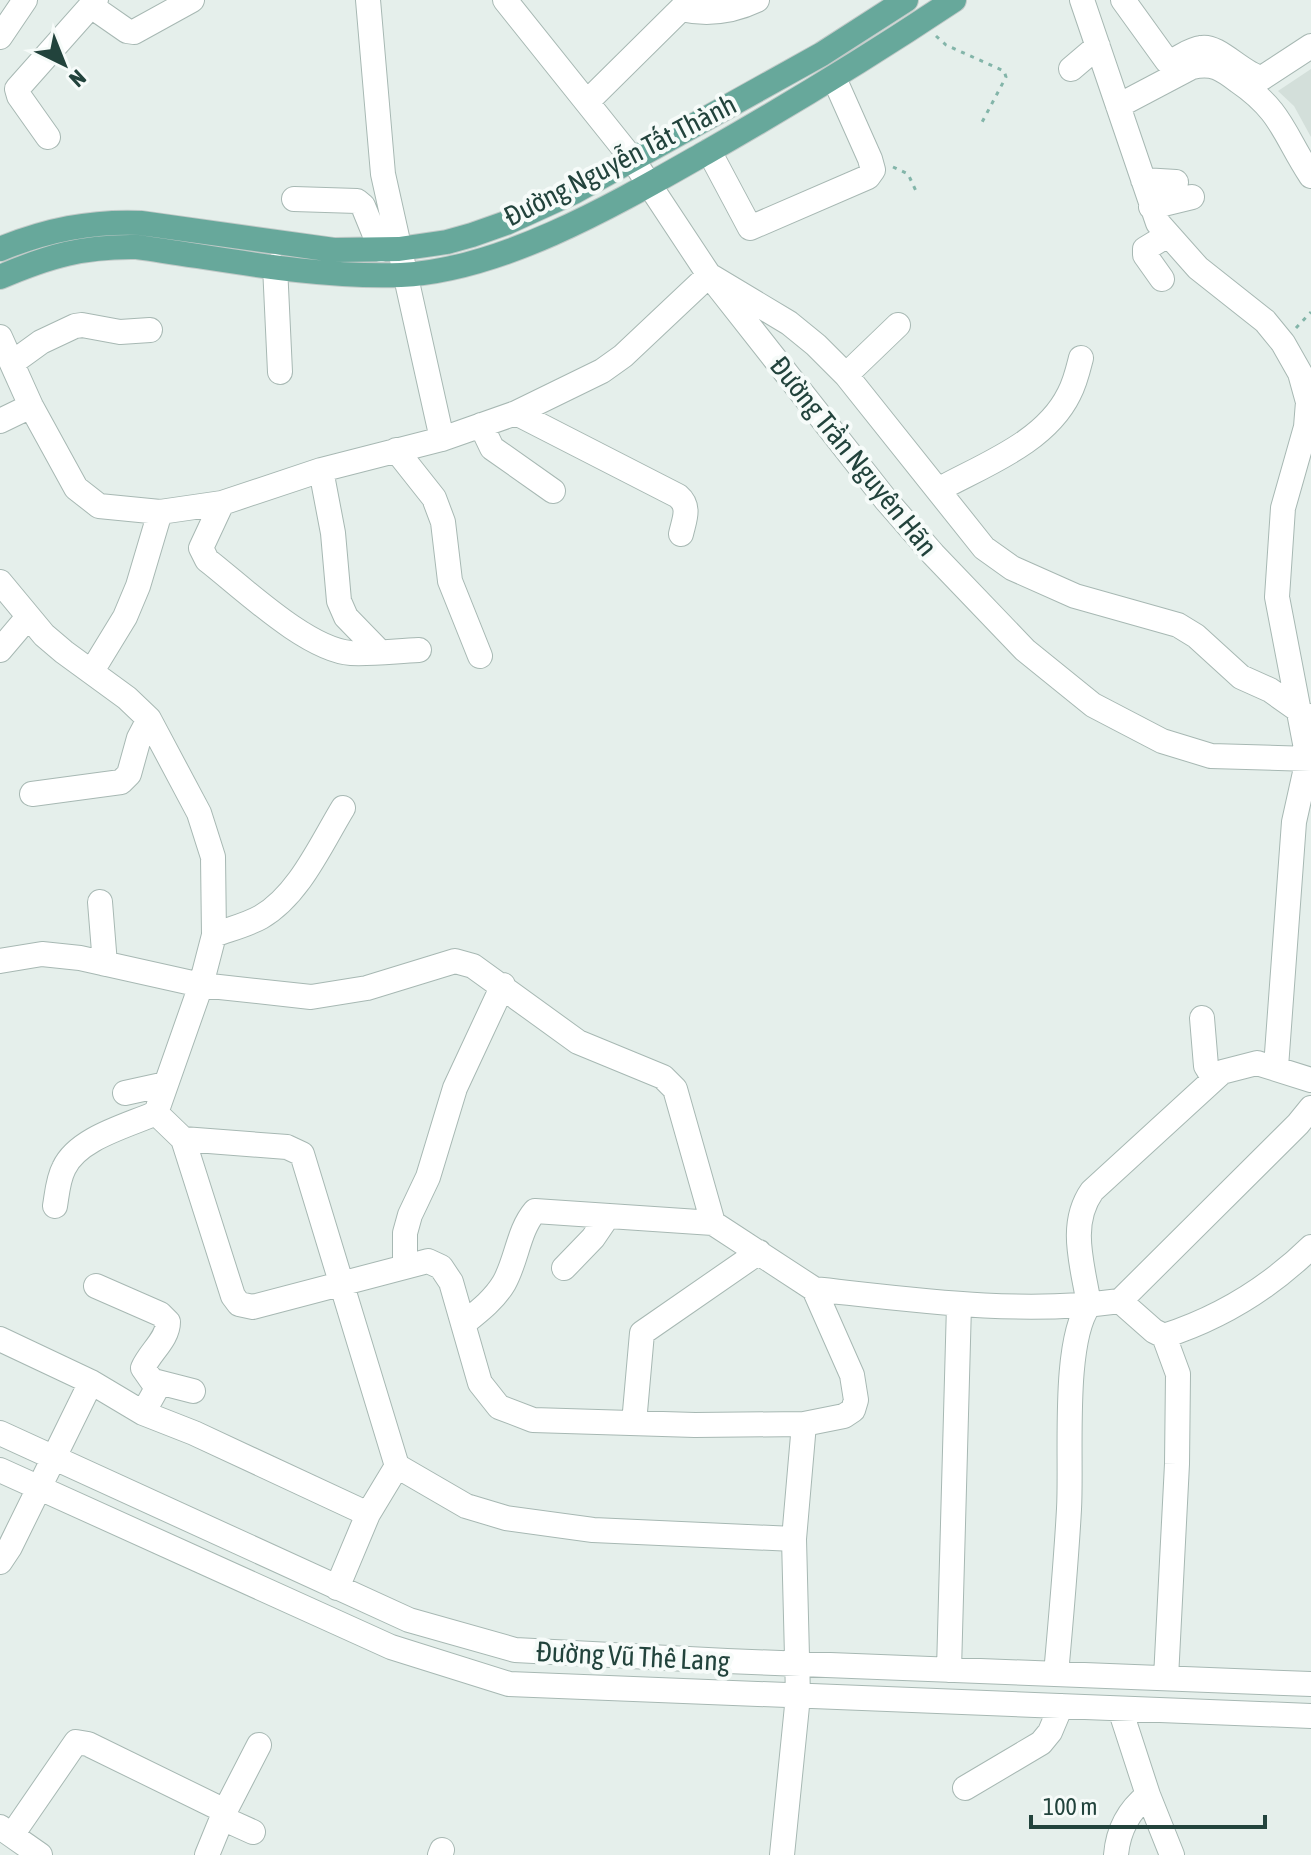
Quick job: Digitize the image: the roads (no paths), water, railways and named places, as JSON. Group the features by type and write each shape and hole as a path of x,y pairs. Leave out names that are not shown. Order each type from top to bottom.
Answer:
{"main road":[{"name":"Đường Nguyễn Tất Thành","path":"0,249 48,231 110,222 141,223 334,250 390,250 447,242 506,223 574,192 822,54 906,0"},
{"name":"Đường Nguyễn Tất Thành","path":"0,277 54,255 109,246 137,247 333,274 403,275 450,268 519,247 651,184 834,78 954,0"}],"street":[{"path":"0,37 25,0"},
{"path":"48,137 17,89 93,3 127,31 134,32 192,0"},
{"path":"368,0 390,250"},
{"name":"Đường Trần Nguyên Hãn","path":"505,0 633,160 709,275 886,500 985,610 1054,676 1114,718 1175,746 1211,756 1309,759"},
{"path":"588,101 681,9 701,13 733,10 757,0"},
{"path":"1082,0 1158,223 1198,268 1265,321 1287,348 1300,373 1308,402 1305,448 1283,508 1277,597 1304,713 1309,759 1294,822 1276,1067"},
{"path":"1123,0 1167,61 1198,48 1209,48 1262,78 1311,46"},
{"path":"1071,69 1098,46"},
{"path":"1118,106 1192,67 1206,63 1217,65 1272,108 1311,176"},
{"path":"709,151 750,228 868,177 873,170 870,159 834,78"},
{"path":"1143,180 1184,189 1151,207"},
{"path":"294,199 357,201 363,206 403,275 442,439"},
{"path":"1162,279 1145,255 1145,249 1168,235"},
{"path":"275,266 280,372"},
{"path":"0,337 31,406 76,488 99,506 160,512 222,503 321,470 442,439 516,413 602,371 623,356 709,275 789,323 816,345 846,375 984,548 1012,568 1075,596 1178,625 1196,636 1241,677 1304,713"},
{"path":"846,375 898,325"},
{"path":"12,363 41,342 75,326 120,332 150,330"},
{"path":"938,490 1035,436 1057,415 1070,393 1081,358"},
{"path":"0,421 31,406"},
{"path":"516,413 678,496 684,501 686,509 681,534"},
{"path":"481,425 492,448 553,491"},
{"path":"396,450 434,498 443,522 450,581 480,656"},
{"path":"321,470 335,546 339,601 346,617 380,652"},
{"path":"222,503 201,548 207,560 296,629 321,645 349,653 419,650"},
{"path":"92,671 125,617 138,586 160,512"},
{"path":"0,582 28,617 64,652 127,698 149,719 199,813 213,857 214,935 201,985 156,1113 72,1154 62,1170 55,1206"},
{"path":"0,650 28,617"},
{"path":"32,794 121,782 129,774 139,738 149,719"},
{"path":"214,935 261,917 281,901 297,882 343,808"},
{"path":"100,902 105,964"},
{"path":"0,961 42,954 201,985 311,997 367,988 455,961 473,966 578,1042 663,1077 675,1089 713,1223"},
{"path":"405,1266 405,1233 410,1215 428,1177 455,1088 503,985"},
{"path":"1202,1018 1206,1066 1214,1079"},
{"path":"1056,1674 1070,1507 1071,1387 1077,1329 1089,1305 1077,1229 1084,1202 1092,1191 1222,1072 1257,1063 1311,1080"},
{"path":"125,1093 166,1084"},
{"path":"463,1324 492,1300 504,1282 528,1219 535,1211 713,1223 814,1289 959,1305 1089,1305 1120,1301 1311,1108"},
{"path":"156,1113 183,1139 233,1296 239,1304 253,1307 428,1261 441,1267 451,1282 480,1383 499,1407 533,1420 804,1424 844,1416 853,1410 856,1400 852,1375 814,1289"},
{"path":"183,1139 287,1147 302,1154 397,1466 466,1506 506,1518 593,1530 794,1539"},
{"path":"564,1268 586,1247 608,1216"},
{"path":"634,1423 642,1333 759,1252"},
{"path":"1164,1336 1236,1305 1307,1259"},
{"path":"96,1286 160,1314 168,1322 168,1331 143,1368 157,1388 143,1413"},
{"path":"1120,1301 1164,1336 1178,1374 1177,1464 1166,1678"},
{"path":"949,1670 959,1305"},
{"path":"0,1339 91,1382 143,1413 194,1433 368,1514"},
{"path":"154,1381 193,1391"},
{"path":"0,1562 91,1382"},
{"path":"784,1854 798,1696 794,1539 804,1424"},
{"name":"Đường Vũ Thê Lang","path":"0,1433 409,1620 515,1650 1311,1684"},
{"path":"337,1588 368,1514 397,1466"},
{"name":"Đường Vũ Thê Lang","path":"0,1470 391,1647 509,1684 1311,1716"},
{"path":"965,1788 1041,1743 1050,1732 1061,1706"},
{"path":"1120,1709 1148,1795 1172,1855"},
{"path":"40,1855 6,1831 76,1742 88,1744 253,1832"},
{"path":"207,1855 259,1745"},
{"path":"1116,1855 1117,1844 1131,1811 1148,1795"}]}
